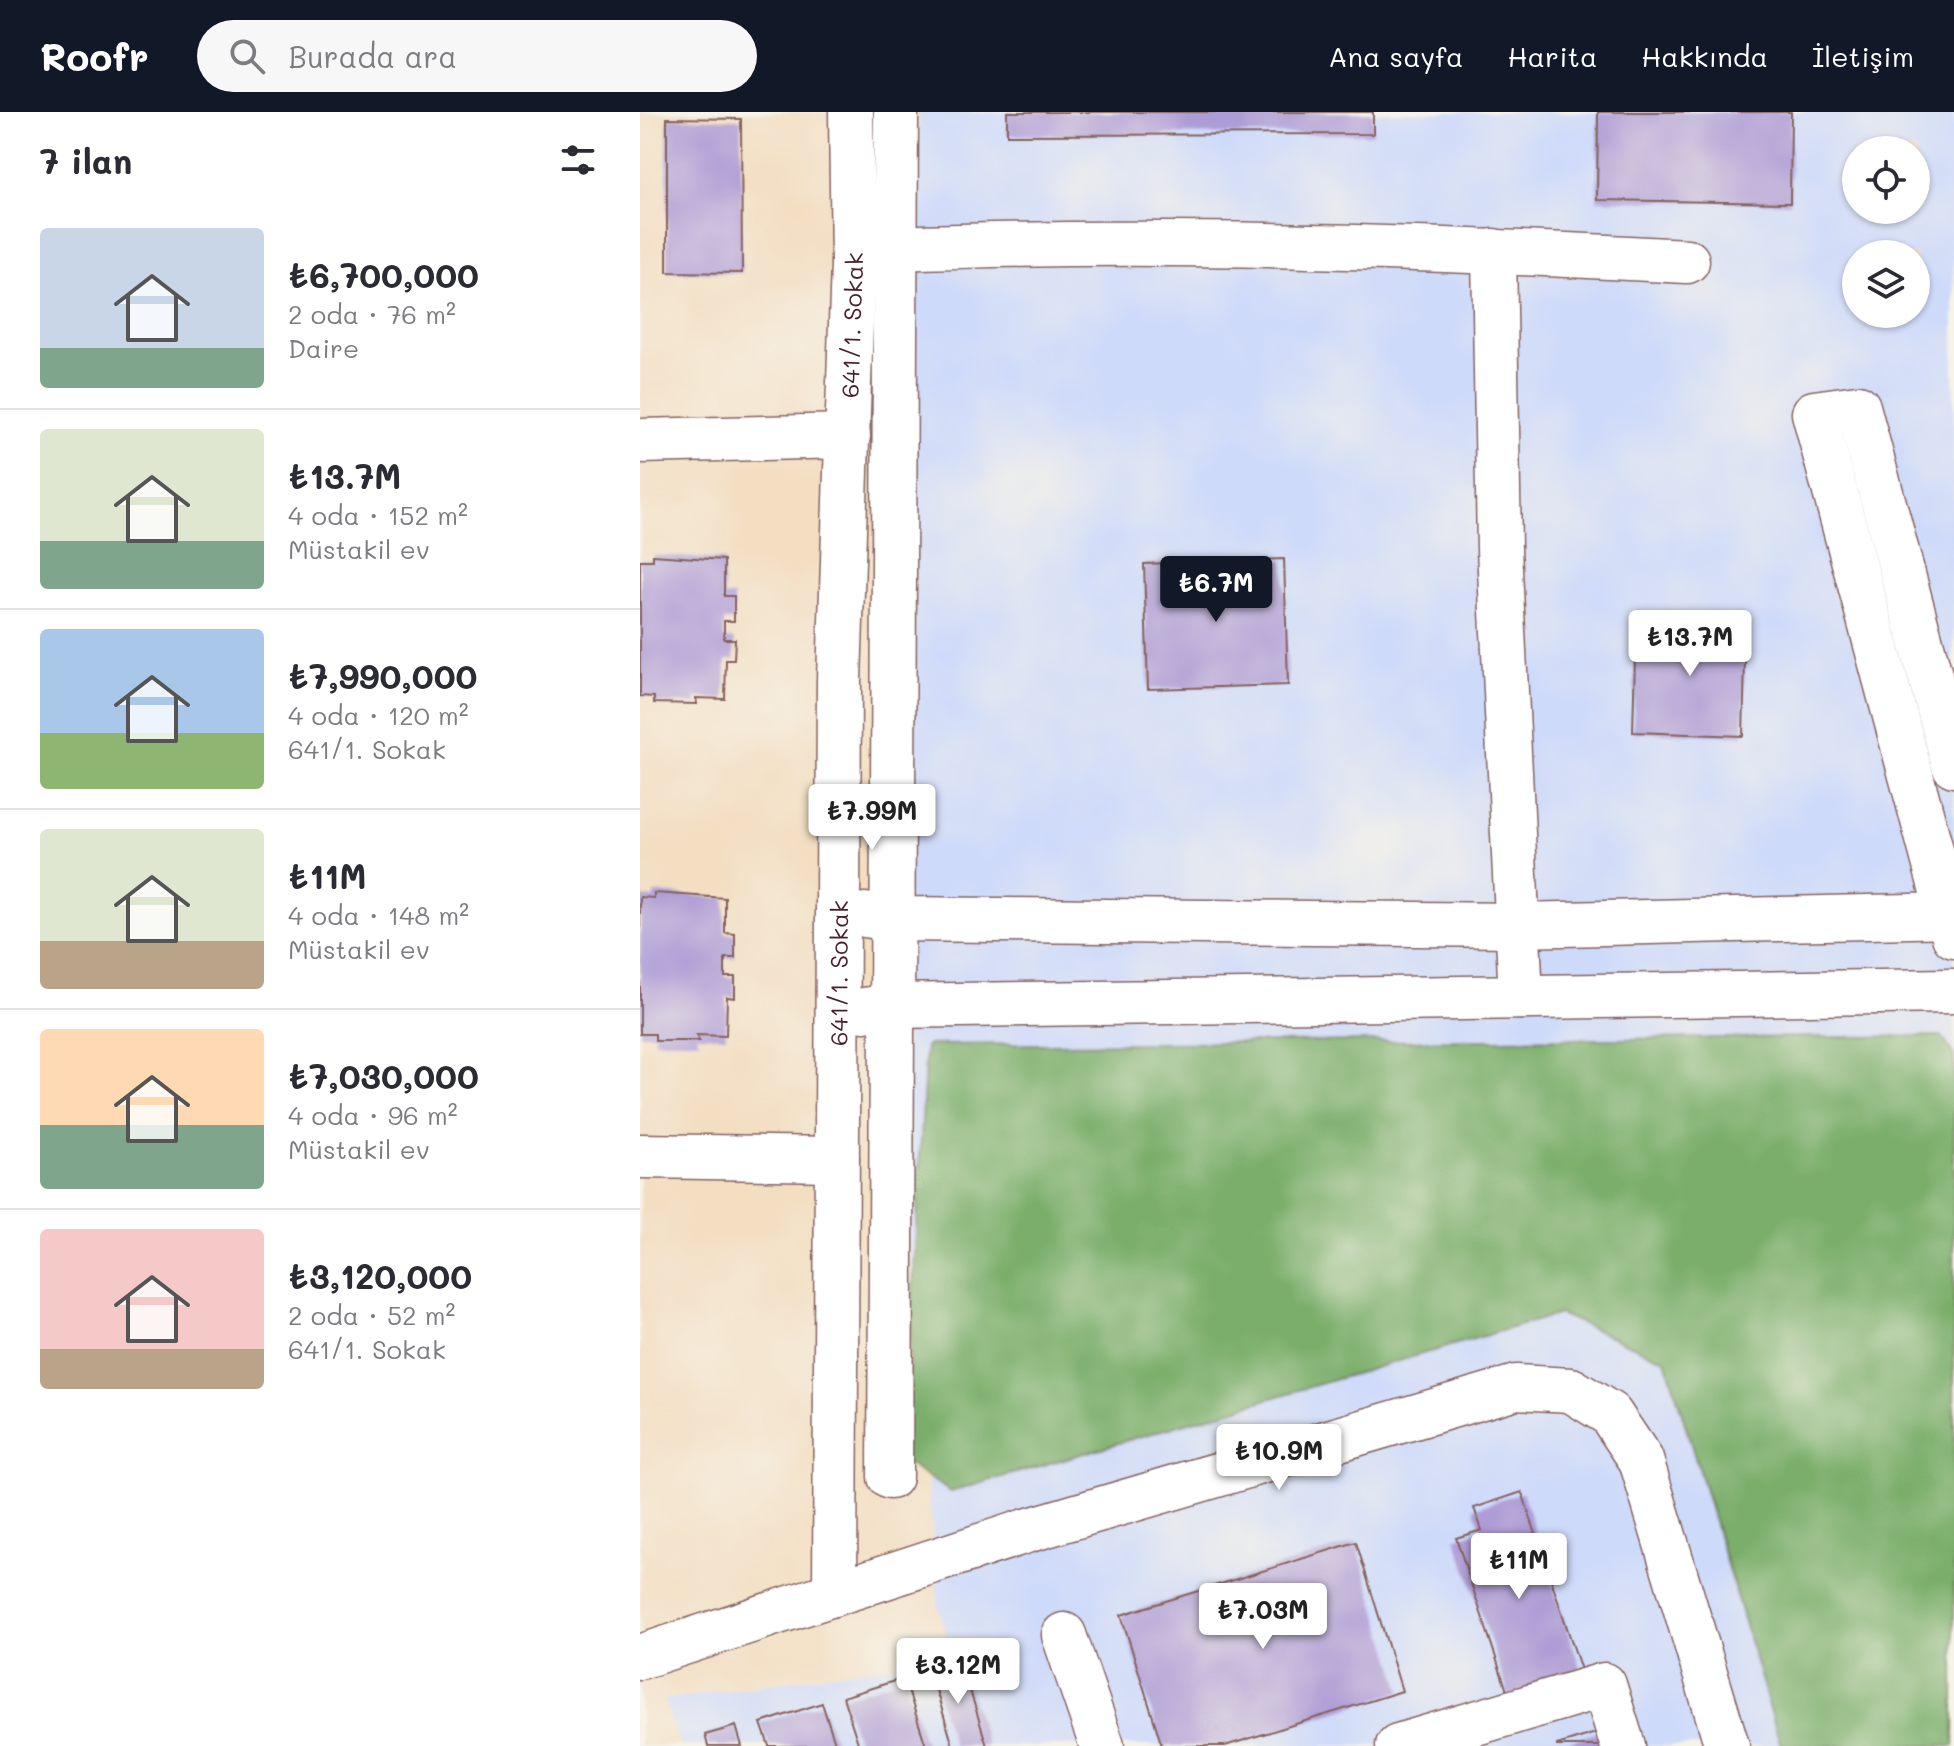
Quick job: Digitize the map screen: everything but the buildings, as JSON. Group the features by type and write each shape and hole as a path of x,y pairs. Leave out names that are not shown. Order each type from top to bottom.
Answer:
{"street":[{"name":"641/1. Sokak","path":"835,1593 839,680 853,263 851,112"},
{"path":"890,1477 896,112"},
{"path":"896,248 1034,242 1494,251 1687,261"},
{"path":"1494,251 1499,549 1521,997"},
{"path":"838,912 893,919 1519,925 1952,922 1814,413 1858,407 1954,765"},
{"path":"640,441 848,436"},
{"path":"837,1014 891,1006 1954,991"},
{"path":"640,1156 837,1159"},
{"path":"640,1657 1041,1526 1516,1387 1571,1390 1610,1414 1641,1460 1727,1746"},
{"path":"1064,1635 1102,1746"},
{"path":"1398,1746 1604,1685 1623,1746"}],"shaded area":[{"path":"919,112 1954,112 1954,1746 680,1746 664,1700 951,1655 938,1605 904,1172"}],"green space":[{"path":"1942,1036 1954,1056 1954,1746 1781,1746 1666,1360 1559,1314 951,1492 904,1462 926,1045"}]}
